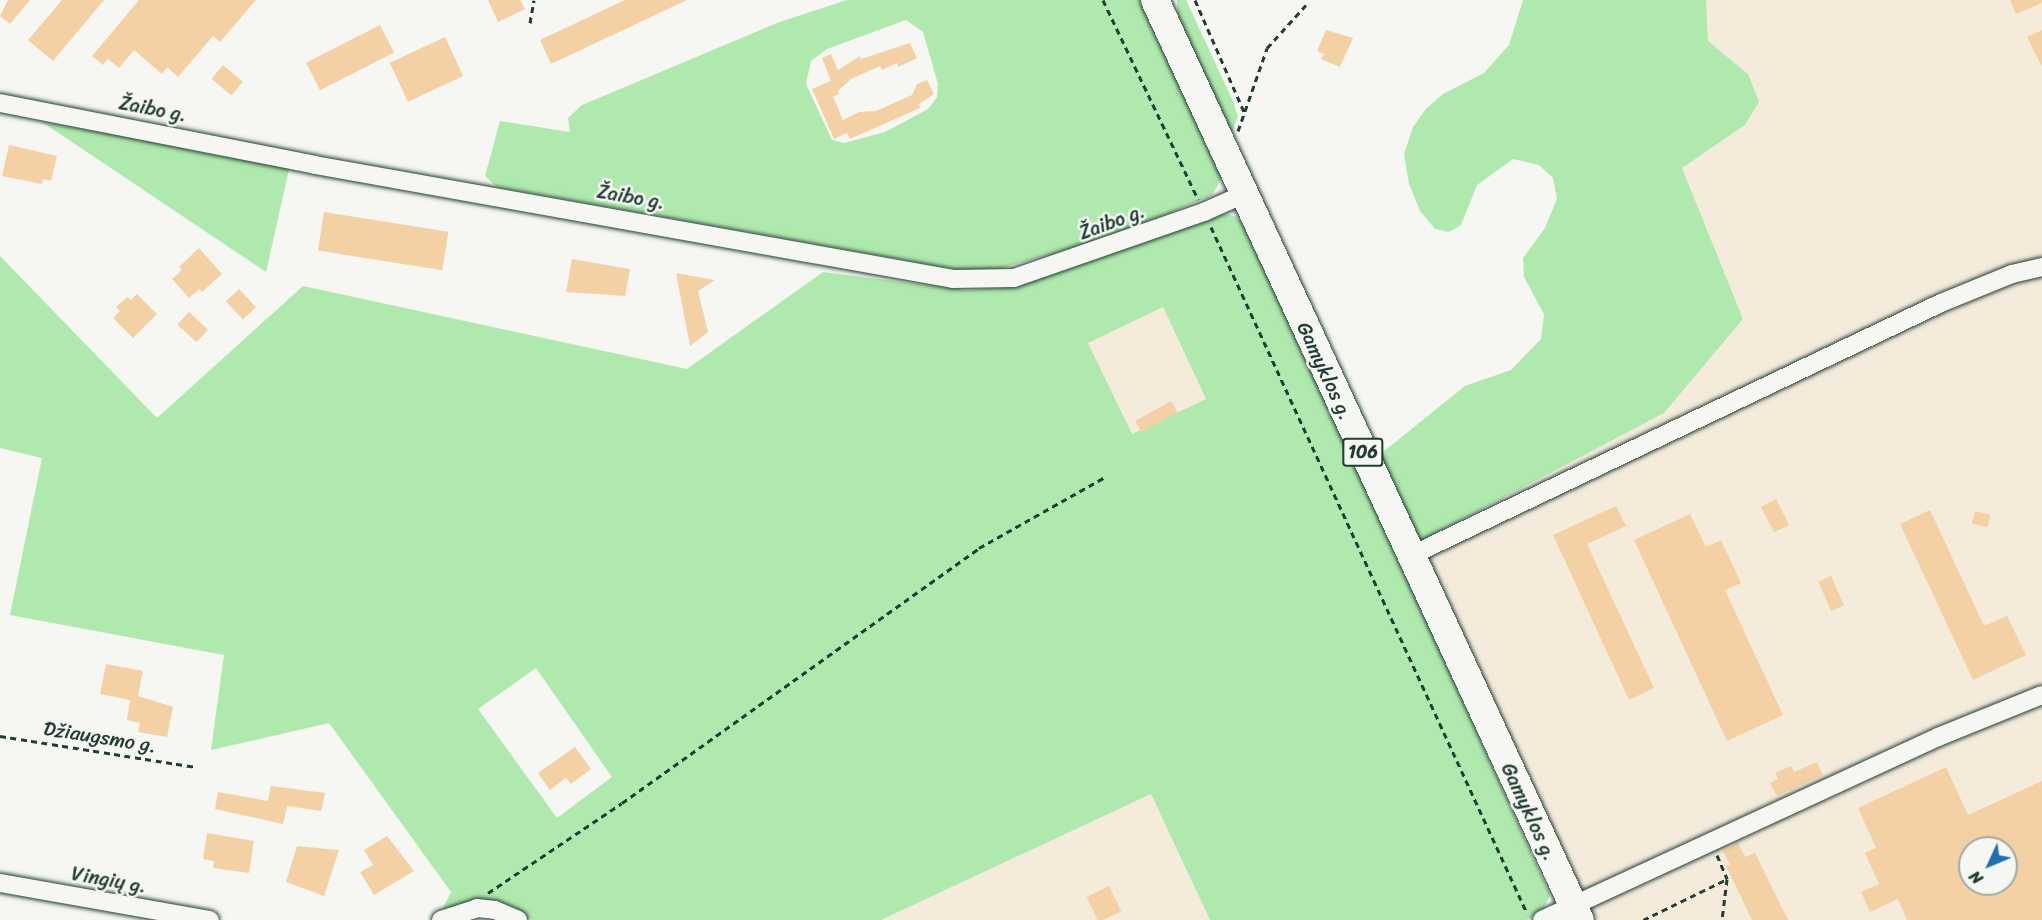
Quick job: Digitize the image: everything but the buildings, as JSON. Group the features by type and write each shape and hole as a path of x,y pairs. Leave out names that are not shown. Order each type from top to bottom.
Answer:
{"main road":[{"name":"Gamyklos g.","path":"1155,0 1576,912"}],"street":[{"name":"Žaibo g.","path":"0,103 315,165 953,279 1014,278 1204,212 1244,194"},
{"path":"1410,556 1941,303 2012,274 2042,267"},
{"path":"1542,920 1576,912 1711,840 2042,695"},
{"name":"Vingių g.","path":"0,883 210,920"},
{"path":"441,920 477,908 495,909 518,920"}],"path":[{"path":"530,23 534,0"},
{"path":"1103,0 1204,212 1530,920"},
{"path":"1195,0 1245,114"},
{"path":"1227,157 1245,114 1267,48 1306,5"},
{"path":"477,908 482,897 506,879 622,803 979,548 1105,477"},
{"name":"Džiaugsmo g.","path":"0,736 195,767"},
{"path":"1711,840 1727,879 1722,920"},
{"path":"1643,920 1727,879"}],"shaded area":[{"path":"1706,0 2042,0 2042,920 1594,920 1419,542 1664,413 1743,319 1682,168 1745,125 1747,74 1708,41"},
{"path":"1163,307 1206,399 1131,435 1088,342"},
{"path":"1151,794 1210,920 881,920"}],"green space":[{"path":"847,0 1142,0 1204,133 1221,177 1211,196 1104,239 998,269 966,271 497,187 485,176 500,121 570,132 568,118 582,105 777,23","holes":["906,20 923,32 938,84 937,97 928,109 885,132 844,143 832,140 806,84 811,61 827,49"]},
{"path":"1177,0 1186,0 1232,99 1238,117 1231,134 1178,22"},
{"path":"1523,0 1706,0 1708,41 1748,74 1759,102 1745,125 1682,168 1743,319 1664,413 1419,542 1378,456 1465,386 1511,370 1541,339 1544,314 1524,277 1523,258 1545,228 1557,199 1553,178 1539,165 1513,159 1477,185 1461,225 1449,232 1435,229 1420,211 1409,184 1404,154 1413,127 1426,109 1443,94 1484,73 1509,45"},
{"path":"42,122 290,165 266,272"},
{"path":"1219,213 1235,216 1251,231 1550,895 1541,913 1526,920 1210,920 1151,794 881,920 532,920 494,901 443,908 451,892 329,723 211,750 224,655 10,615 42,458 0,448 0,256 157,418 303,286 687,369 823,272 966,290 998,288 1032,280","holes":["1163,307 1206,399 1132,434 1088,343","536,668 612,777 557,818 478,709"]}]}
